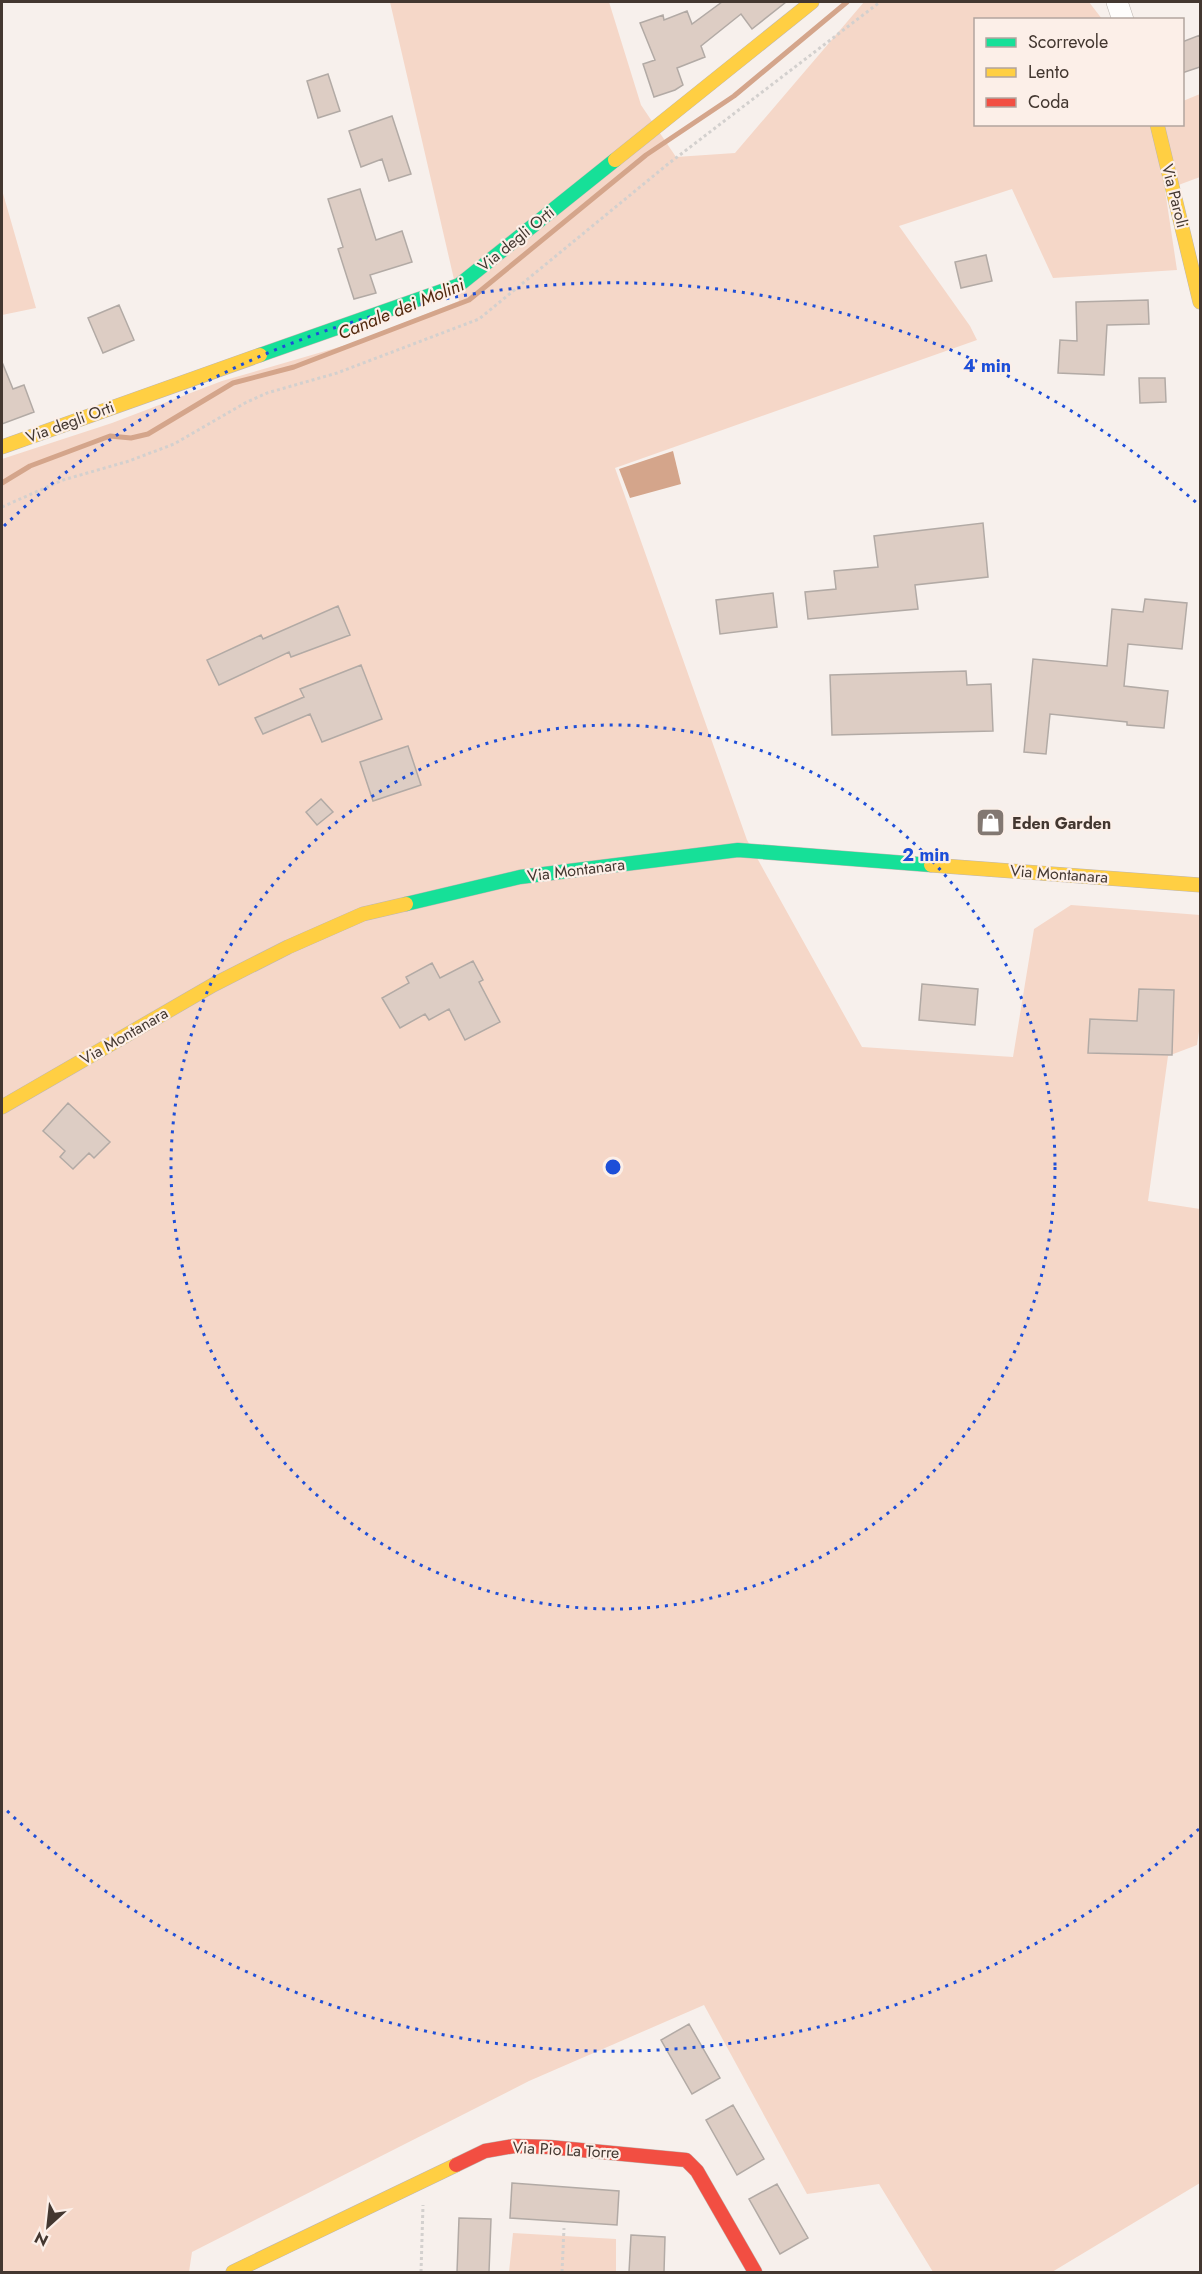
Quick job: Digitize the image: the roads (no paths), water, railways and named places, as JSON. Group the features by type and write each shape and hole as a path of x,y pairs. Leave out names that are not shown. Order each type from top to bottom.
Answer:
{"street":[{"name":"Via degli Orti","path":"2,447 459,285 812,2"},
{"path":"1117,2 1122,18"},
{"name":"Via Paroli","path":"1157,126 1200,302"},
{"name":"Via Montanara","path":"2,1107 213,984 288,947 363,914 520,877 738,850 1200,885"},
{"name":"Via Pio La Torre","path":"233,2272 484,2151 514,2146 561,2148 686,2160 697,2171 755,2272"}],"waterway":[{"name":"Canale dei Molini","path":"2,483 30,466 110,436 131,438 148,434 233,383 294,367 469,300 646,155 734,96 847,2"}],"place":[{"name":"Eden Garden","path":"991,823"}]}
